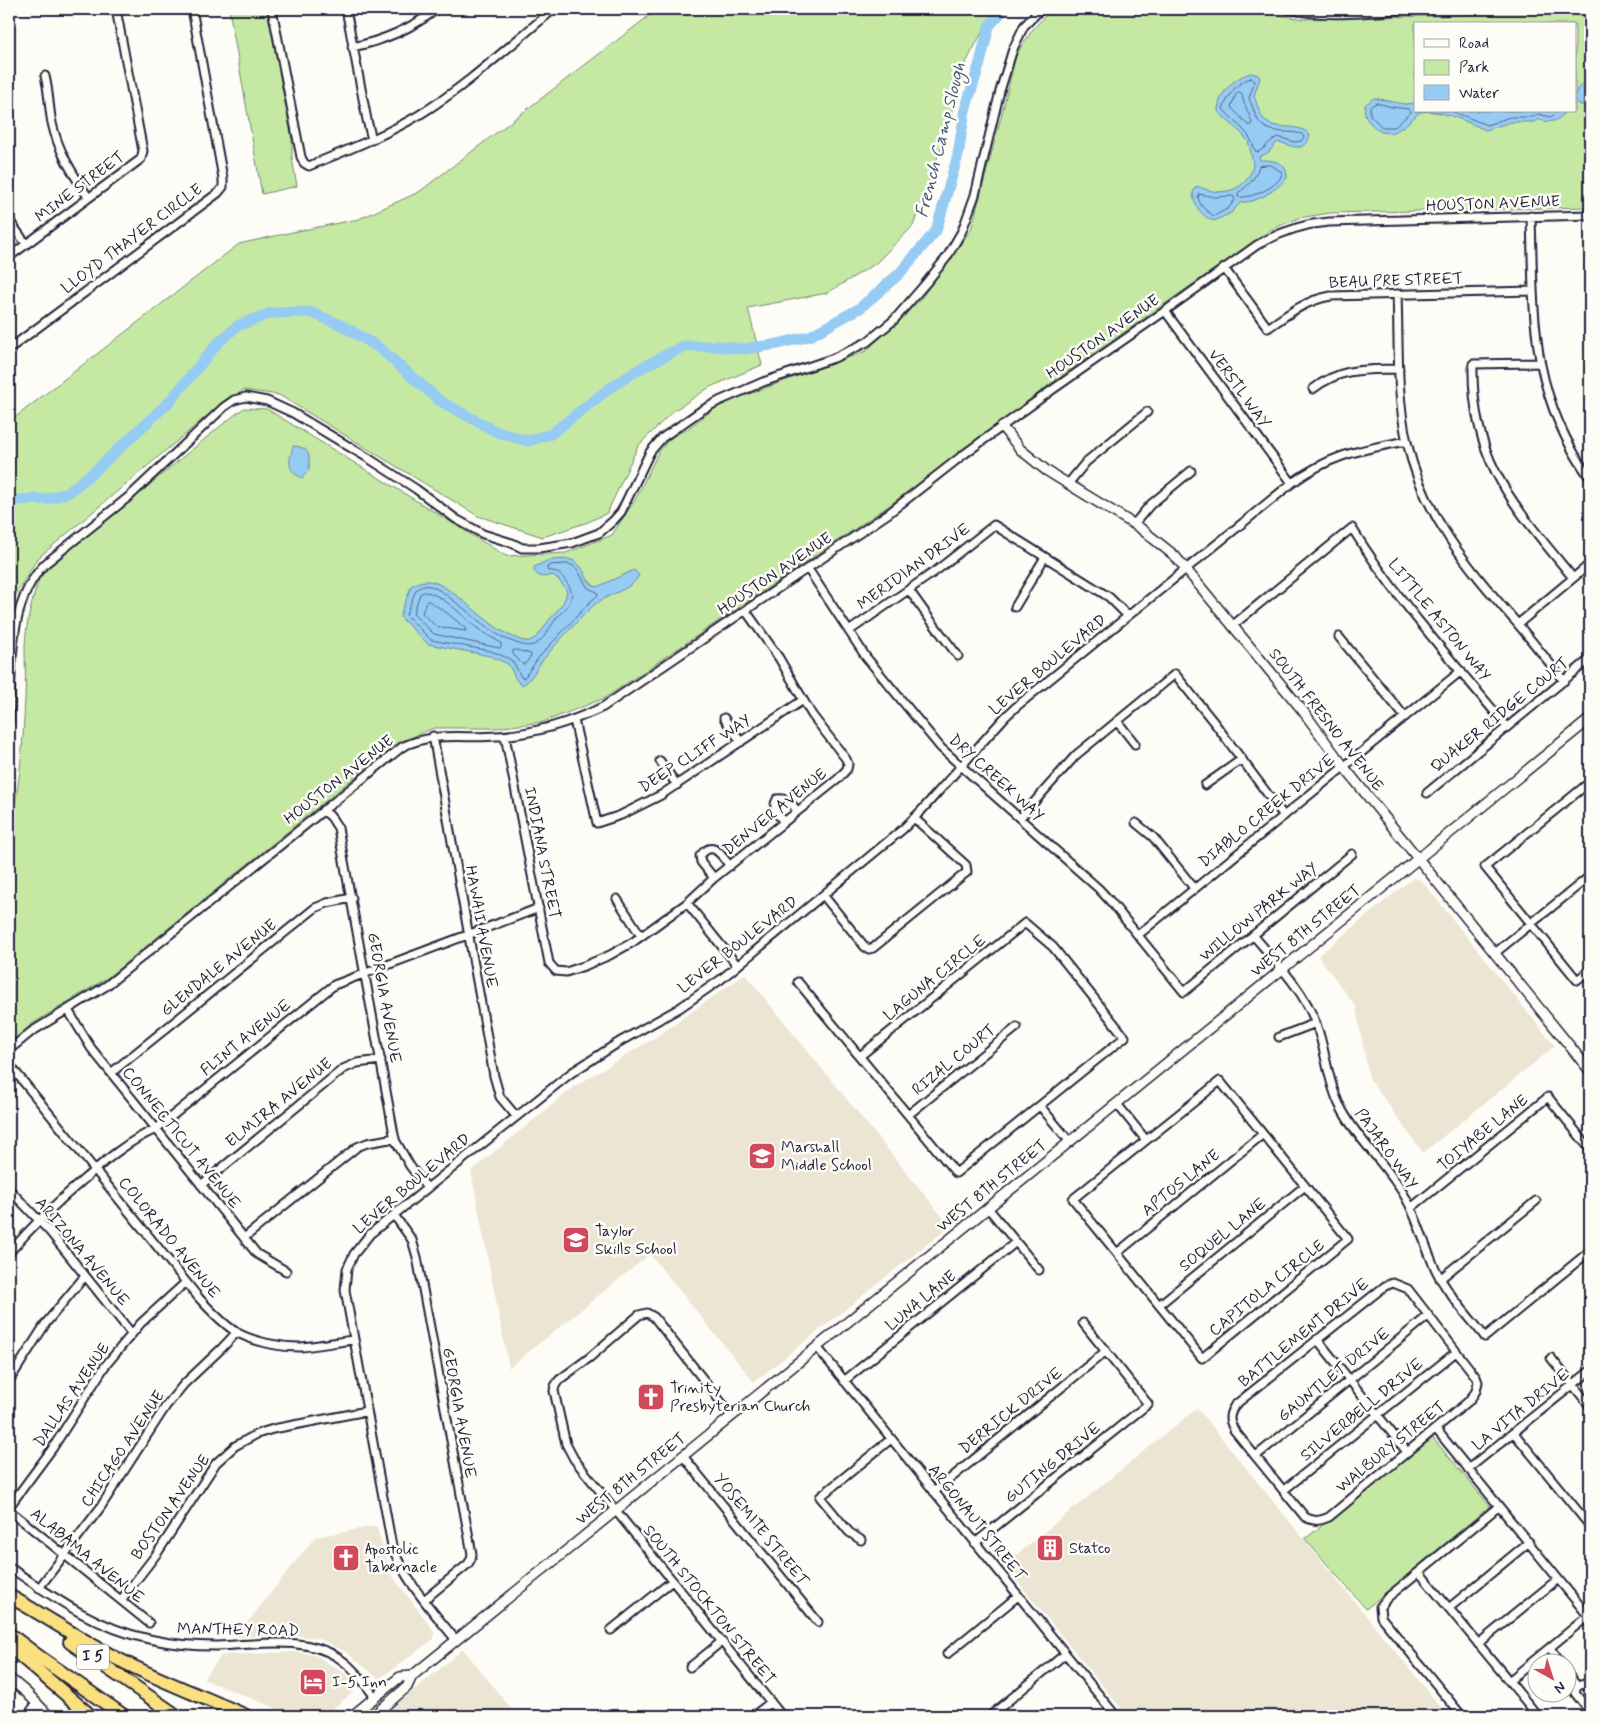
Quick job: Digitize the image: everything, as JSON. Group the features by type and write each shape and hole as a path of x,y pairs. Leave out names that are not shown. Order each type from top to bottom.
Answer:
{"highway":[{"name":"I 5","path":"9,1598 177,1716"},
{"path":"9,1598 35,1610 115,1658 246,1716"},
{"name":"I 5","path":"9,1634 124,1716"},
{"path":"9,1646 91,1716"}],"street":[{"name":"MINE STREET","path":"9,257 143,156 116,9"},
{"name":"LLOYD THAYER CIRCLE","path":"9,349 223,187 223,178 192,9"},
{"path":"272,9 301,157 304,163 309,166 398,127 442,99 554,9"},
{"path":"346,9 366,120 372,140"},
{"path":"352,47 381,40 413,25 437,9"},
{"path":"9,722 18,614 25,593 35,575 46,563 131,495 218,412 239,398 261,399 293,414 400,478 470,528 522,548 539,548 572,543 593,536 604,529 621,512 641,470 654,447 662,438 696,414 719,401 763,382 834,358 867,342 894,320 926,284 947,257 962,231 974,195 1000,91 1013,49 1024,26 1041,9"},
{"path":"1288,9 1310,13 1341,14 1410,9"},
{"path":"45,76 52,123 59,146 72,173 88,197"},
{"name":"HOUSTON AVENUE","path":"9,1050 31,1032 106,986 396,751 414,741 433,736 505,736 542,730 574,720 604,707 889,513 1002,427 1224,268 1271,237 1298,226 1314,223 1590,215"},
{"path":"1531,216 1534,323 1540,363 1547,392 1561,430 1570,448 1590,478"},
{"path":"9,220 26,244"},
{"name":"BEAU PRE STREET","path":"1224,268 1268,328 1302,304 1321,297 1533,291"},
{"path":"1397,294 1402,413 1406,441 1419,483 1447,536 1493,595 1564,680"},
{"name":"VERSTL WAY","path":"1165,311 1292,483"},
{"path":"1540,363 1473,364 1472,383 1476,418 1481,438 1495,473 1514,504 1573,578"},
{"path":"1313,389 1330,377 1350,371 1399,369"},
{"path":"1068,484 1086,462 1147,412"},
{"name":"SOUTH FRESNO AVENUE","path":"1002,427 1021,450 1034,461 1134,524 1164,546 1186,569 1303,711 1344,767 1590,1071"},
{"name":"LEVER BOULEVARD","path":"456,1640 407,1578 392,1546 345,1290 348,1266 363,1241 571,1073 621,1041 694,999 892,839 914,818 1017,706 1292,483 1315,467 1341,456 1406,441"},
{"path":"1134,524 1150,505 1190,471"},
{"name":"MERIDIAN DRIVE","path":"849,631 938,570 994,525 1045,557"},
{"name":"LITTLE ASTON WAY","path":"1232,626 1352,528 1401,599 1507,727"},
{"path":"1015,607 1045,557 1109,597 1128,616"},
{"path":"1518,624 1590,564"},
{"name":"DRY CREEK WAY","path":"808,569 866,657 927,733 961,766 1099,889 1184,992"},
{"path":"909,590 958,656"},
{"name":"DENVER AVENUE","path":"558,972 562,973 575,969 610,955 641,936 687,903 714,878 844,774 848,764 844,756 823,730 779,658 746,611"},
{"path":"1340,637 1405,717"},
{"name":"QUAKER RIDGE COURT","path":"1427,793 1590,659"},
{"name":"DIABLO CREEK DRIVE","path":"1138,935 1461,671"},
{"path":"1020,818 1076,755 1175,674 1242,758 1284,816"},
{"name":"DEEP CLIFF WAY","path":"574,720 598,823 640,806 677,785 803,700"},
{"path":"724,718 741,742"},
{"name":"WEST 8TH STREET","path":"373,1716 407,1687 412,1676 1590,719"},
{"path":"1116,721 1135,744"},
{"name":"HAWAII AVENUE","path":"433,736 498,1093 503,1102 516,1116"},
{"name":"INDIANA STREET","path":"505,736 549,963 558,972"},
{"path":"1205,785 1242,758"},
{"path":"660,761 677,785"},
{"path":"1590,782 1485,867 1577,980 1590,970"},
{"path":"784,822 775,810 774,804 777,799 788,800 798,812"},
{"name":"GEORGIA AVENUE","path":"323,810 331,817 338,828 395,1138 410,1166 427,1188"},
{"path":"823,895 865,947 869,949 873,948 967,872 966,864 914,818"},
{"path":"1136,823 1153,837 1194,888"},
{"path":"714,878 701,862 700,856 704,850 711,848 717,850 730,866"},
{"name":"WILLOW PARK WAY","path":"1184,992 1352,854"},
{"path":"1495,953 1590,876"},
{"name":"GLENDALE AVENUE","path":"111,1073 315,908 352,898"},
{"path":"617,899 641,936"},
{"path":"687,903 737,965"},
{"name":"FLINT AVENUE","path":"9,1253 38,1220 95,1170 125,1146 156,1129 334,985 539,908"},
{"name":"LAGUNA CIRCLE","path":"1025,923 1053,947 1125,1037 956,1173 860,1056 1025,923"},
{"name":"PAJARO WAY","path":"1253,935 1302,995 1316,1023 1332,1087 1344,1114 1352,1128 1396,1182 1411,1208 1440,1279 1448,1292 1485,1337 1590,1251"},
{"path":"798,982 860,1056"},
{"name":"CONNECTICUT AVENUE","path":"68,1010 90,1048 244,1238 260,1257 286,1271"},
{"path":"1279,1037 1316,1023"},
{"name":"RIZAL COURT","path":"908,1115 1017,1027"},
{"name":"ELMIRA AVENUE","path":"201,1185 343,1069 357,1063 381,1060"},
{"name":"COLORADO AVENUE","path":"9,1064 186,1282 211,1311 236,1332 269,1343 290,1346 353,1340"},
{"name":"CAPITOLA CIRCLE","path":"1220,1081 1263,1134 1348,1239 1202,1358 1073,1199 1220,1081"},
{"name":"TOIYABE LANE","path":"1411,1208 1548,1097 1590,1147"},
{"path":"1117,1104 1146,1140"},
{"path":"1040,1106 1070,1142"},
{"name":"APTOS LANE","path":"1117,1253 1263,1134"},
{"path":"244,1238 357,1147 367,1143 395,1138"},
{"name":"SOQUEL LANE","path":"1159,1305 1305,1186"},
{"name":"ARIZONA AVENUE","path":"9,1189 38,1220 132,1334"},
{"path":"1440,1279 1536,1201"},
{"path":"988,1208 1039,1270"},
{"name":"GEORGIA AVENUE","path":"394,1215 412,1240 417,1257 472,1554 472,1559 468,1564 424,1600"},
{"name":"LUNA LANE","path":"844,1381 1016,1242"},
{"path":"9,1381 46,1323 85,1276"},
{"name":"DALLAS AVENUE","path":"9,1509 52,1449 105,1366 132,1334 186,1282"},
{"name":"BATTLEMENT DRIVE","path":"1256,1456 1234,1430 1229,1421 1229,1413 1317,1339 1385,1286 1393,1284 1408,1289 1428,1316"},
{"name":"SOUTH STOCKTON STREET","path":"732,1416 654,1317 647,1313 639,1315 589,1358 559,1380 554,1392 569,1450 578,1466 782,1716"},
{"path":"1428,1316 1456,1352"},
{"name":"GAUNTLET DRIVE","path":"1256,1456 1428,1316"},
{"path":"1083,1323 1106,1351"},
{"name":"CHICAGO AVENUE","path":"39,1588 100,1508 166,1406 184,1384 236,1332"},
{"path":"1317,1339 1407,1452"},
{"name":"ARGONAUT STREET","path":"817,1348 1116,1716"},
{"name":"GUTING DRIVE","path":"976,1544 1148,1404 1106,1351"},
{"name":"DERRICK DRIVE","path":"934,1492 1106,1351"},
{"name":"WALBURY STREET","path":"1284,1490 1305,1517 1312,1521 1329,1517 1470,1400 1476,1391 1478,1382 1456,1352"},
{"name":"SILVERBELL DRIVE","path":"1284,1490 1456,1352"},
{"path":"1551,1358 1590,1406"},
{"name":"LA VITA DRIVE","path":"1468,1469 1590,1371"},
{"name":"BOSTON AVENUE","path":"122,1600 167,1539 216,1463 235,1446 257,1434 273,1429 367,1412"},
{"path":"1436,1429 1589,1617 1509,1681"},
{"path":"1514,1433 1590,1526"},
{"path":"861,1540 850,1532 820,1497 891,1439"},
{"name":"YOSEMITE STREET","path":"683,1456 818,1622"},
{"path":"1256,1456 1284,1490"},
{"path":"1462,1716 1381,1617 1380,1607 1387,1598 1498,1507"},
{"name":"ALABAMA AVENUE","path":"9,1509 149,1623"},
{"path":"1449,1608 1529,1542"},
{"name":"MANTHEY ROAD","path":"9,1567 74,1609 101,1623 146,1639 194,1645 300,1644 317,1648 334,1655 348,1665 375,1697"},
{"path":"1419,1572 1538,1716"},
{"path":"1478,1644 1558,1579"},
{"path":"611,1630 672,1581"},
{"path":"947,1654 1018,1596"},
{"path":"690,1667 721,1642"},
{"path":"1550,1648 1553,1652"},
{"path":"990,1716 1065,1654"},
{"name":"WEST 8TH STREET","path":"352,1716 400,1677 412,1676"},
{"path":"9,1678 49,1716"},
{"path":"1590,1690 1584,1684 1577,1686 1575,1693 1590,1712"},
{"path":"369,1716 375,1697 400,1694"},
{"path":"753,1716 770,1702"},
{"path":"27,1716 37,1703"}],"shaded area":[{"path":"1413,878 1421,880 1555,1046 1423,1153 1369,1078 1356,1007 1318,956"},
{"name":"Marshall Middle School","path":"745,974 950,1226 754,1382 650,1254 509,1368 471,1171 574,1087 659,1035"},
{"path":"1197,1408 1448,1716 1127,1716 1004,1565"},
{"path":"376,1526 391,1574 434,1631 434,1639 379,1679 346,1652 317,1638 294,1635 236,1637 315,1537"},
{"path":"463,1649 517,1716 382,1716 436,1672"},
{"path":"296,1652 315,1655 353,1679 352,1693 324,1716 298,1716 290,1714 203,1679 222,1655"}],"green space":[{"path":"229,9 267,9 292,140 292,158 297,186 262,194"},
{"path":"658,9 999,9 987,23 961,72 947,131 913,226 875,264 827,293 748,308 762,365 710,387 672,412 638,446 607,513 588,522 543,537 478,516 279,395 244,390 215,409 37,559 10,605 9,627 9,422 239,244 359,219 419,192"},
{"path":"1058,9 1245,9 1302,19 1467,15 1496,9 1590,9 1590,207 1330,213 1299,218 1272,229 1053,382 890,505 605,698 543,722 495,728 434,728 397,743 107,978 32,1024 9,1044 9,832 16,799 22,750 27,628 40,575 244,408 267,409 506,556 566,553 612,535 636,498 659,451 673,435 686,430 719,405 866,351 919,301 971,230 1016,55 1033,29 1045,16"},
{"path":"1433,1438 1490,1506 1366,1609 1305,1539"}],"water":[{"path":"1251,73 1258,75 1260,78 1254,96 1263,118 1268,123 1299,128 1310,135 1307,143 1301,147 1294,147 1279,142 1269,152 1259,157 1260,160 1275,161 1282,165 1285,168 1287,178 1266,195 1253,201 1241,202 1231,213 1214,221 1205,216 1199,209 1194,201 1193,192 1197,186 1217,192 1236,188 1247,179 1251,172 1253,161 1248,142 1218,111 1221,98 1228,87 1239,78"},
{"path":"1590,80 1590,105 1581,105 1576,102 1577,91 1583,83"},
{"path":"1374,98 1404,104 1414,103 1414,112 1420,112 1403,127 1390,133 1377,129 1370,123 1365,115 1365,105"},
{"path":"1437,112 1564,112 1560,118 1553,121 1538,119 1534,122 1511,122 1486,130"},
{"path":"293,446 303,448 309,456 309,470 302,478 293,472 290,465"},
{"path":"568,559 578,564 589,581 597,587 634,570 639,575 631,585 592,607 560,640 542,661 531,678 522,685 517,681 508,664 490,656 428,644 400,617 411,586 422,581 429,581 449,590 507,634 529,641 540,634 559,608 567,591 553,575 540,576 534,571 534,567 549,560"}],"waterway":[{"name":"French Camp Slough","path":"9,500 47,499 69,492 96,470 170,401 217,344 237,326 271,313 310,312 343,326 378,347 440,401 497,432 528,441 551,434 610,388 641,368 684,346 716,346 744,349 778,344 810,336 860,308 899,274 936,231 958,155 965,110 980,63 989,26 1004,9"}],"place":[{"name":"Marshall Middle School","path":"762,1156"},
{"name":"Taylor Skills School","path":"576,1240"},
{"name":"Trinity Presbyterian Church","path":"651,1397"},
{"name":"Statco","path":"1050,1548"},
{"name":"Apostolic Tabernacle","path":"346,1558"},
{"name":"I-5 Inn","path":"313,1682"}]}
